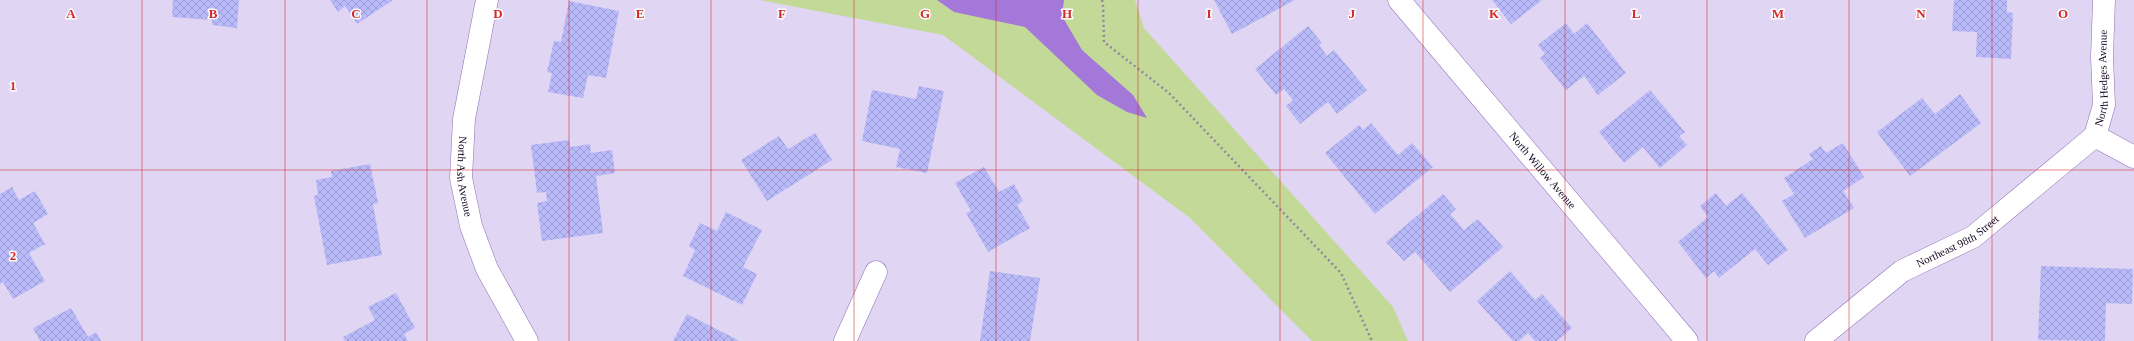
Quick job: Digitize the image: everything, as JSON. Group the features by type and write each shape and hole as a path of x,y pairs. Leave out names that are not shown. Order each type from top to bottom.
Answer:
{"street":[{"name":"North Ash Avenue","path":"487,0 464,120 461,178 471,226 487,269 527,341"},
{"name":"North Willow Avenue","path":"1399,0 1687,341"},
{"name":"North Hedges Avenue","path":"2104,0 2102,58 2104,105 2095,136 2134,157"},
{"name":"Northeast 98th Street","path":"1816,341 1902,271 1973,237 2095,136"},
{"path":"845,341 876,272"}],"path":[{"path":"1102,0 1104,42 1169,92 1340,273 1372,341"}],"green space":[{"path":"760,0 1135,0 1144,28 1393,307 1408,341 1312,341 1190,218 943,35"}],"shaded area":[{"path":"937,0 1064,0 1062,16 1082,50 1133,95 1147,118 1127,112 1097,95 1025,27 954,12"}],"building":[{"path":"173,0 239,0 237,28 212,25 212,20 172,17"},
{"path":"330,0 393,0 357,24 345,6 338,12"},
{"path":"1214,0 1295,0 1232,34"},
{"path":"1492,0 1540,0 1541,1 1511,24"},
{"path":"1954,0 2007,0 2007,12 2013,13 2011,59 1976,57 1977,32 1952,31"},
{"path":"569,1 619,11 606,78 588,75 583,98 548,92 552,73 547,72 554,41 561,42"},
{"path":"1566,23 1574,34 1587,23 1626,73 1598,95 1584,76 1566,90 1540,58 1545,54 1538,45"},
{"path":"1308,26 1322,43 1319,45 1327,56 1334,50 1367,90 1337,114 1328,102 1300,124 1286,106 1293,100 1284,89 1276,95 1255,69"},
{"path":"919,86 944,91 927,173 896,167 900,149 862,141 872,90 916,99"},
{"path":"1650,90 1685,132 1679,136 1687,145 1660,168 1643,147 1624,163 1599,132"},
{"path":"1960,94 1981,123 1910,176 1877,132 1922,98 1935,114"},
{"path":"1371,123 1398,155 1412,143 1433,167 1375,214 1325,153 1359,125 1363,130"},
{"path":"815,133 832,160 767,201 741,160 779,136 788,149"},
{"path":"569,140 570,147 590,144 591,153 612,150 615,173 596,176 603,233 542,241 537,203 547,201 546,192 537,193 531,145"},
{"path":"1843,143 1864,177 1843,191 1854,208 1805,238 1782,201 1794,194 1784,178 1813,159 1809,154 1821,146 1826,153"},
{"path":"370,164 378,203 373,204 382,255 327,265 314,196 318,195 316,180 332,177 331,171"},
{"path":"984,167 999,192 1014,184 1023,201 1017,205 1030,228 988,252 966,213 971,211 955,183"},
{"path":"12,187 19,200 35,191 48,214 33,223 45,244 29,253 45,281 13,299 3,282 0,284 0,194"},
{"path":"1716,193 1726,206 1742,193 1788,250 1768,265 1755,249 1719,278 1714,271 1706,278 1678,242 1708,217 1700,206"},
{"path":"1443,194 1456,209 1450,214 1464,230 1478,219 1503,247 1450,292 1415,252 1404,261 1386,242"},
{"path":"726,212 762,230 743,267 757,274 742,305 683,276 695,250 689,246 700,223 717,231"},
{"path":"2041,266 2133,269 2132,304 2106,303 2105,341 2038,340"},
{"path":"990,271 1040,278 1030,341 980,341"},
{"path":"1510,271 1535,300 1542,294 1572,328 1557,341 1535,341 1528,333 1519,341 1513,341 1477,301"},
{"path":"396,293 415,328 404,334 408,341 345,341 343,337 375,320 368,307"},
{"path":"71,308 88,337 96,332 101,341 40,341 33,328"},
{"path":"687,314 738,340 738,341 673,341"}]}
